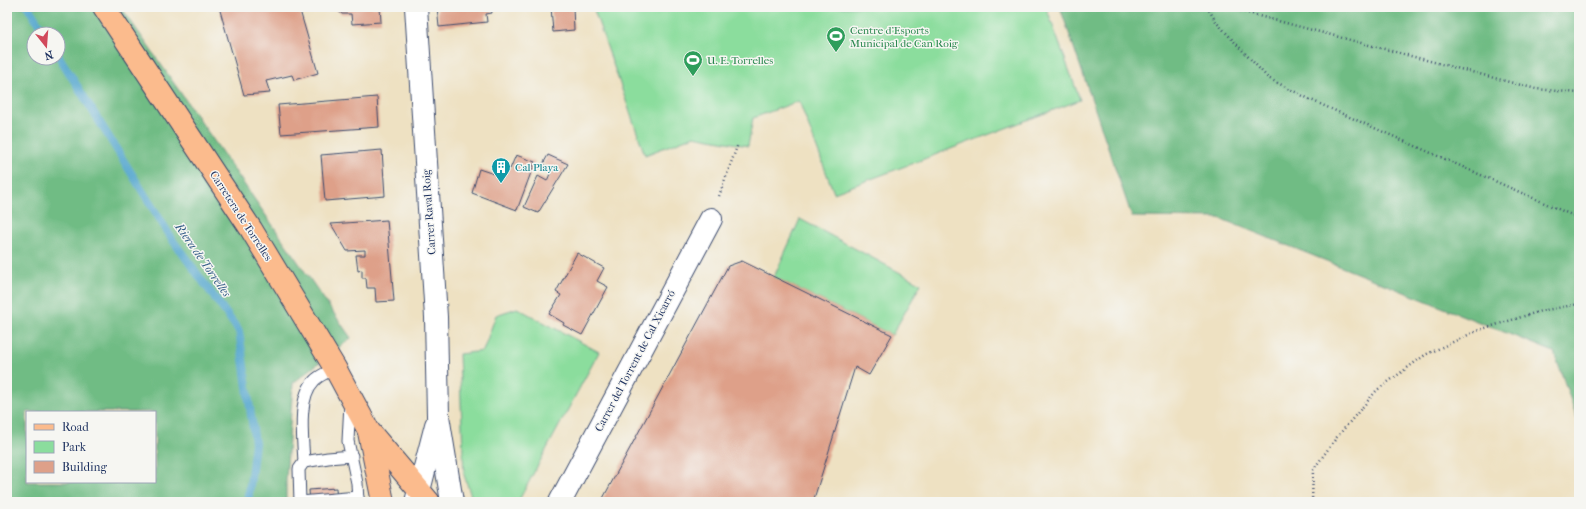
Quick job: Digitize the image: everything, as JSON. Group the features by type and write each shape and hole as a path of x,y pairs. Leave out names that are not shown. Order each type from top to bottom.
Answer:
{"main road":[{"name":"Carretera de Torrelles","path":"104,7 251,229 335,368 369,430 421,498"},
{"name":"Carretera de Torrelles","path":"369,430 383,502"}],"street":[{"name":"Carrer Raval Roig","path":"416,7 436,317 438,416 452,502"},
{"name":"Carrer del Torrent de Cal Xicarró","path":"560,502 711,219"},
{"name":"Carrer Raval Roig","path":"421,498 438,416"}],"lane":[{"path":"304,462 303,424 305,396 314,381 335,368"},
{"path":"350,396 348,441 352,456 357,483 358,499 300,502 299,468 304,462 352,456"}],"path":[{"path":"1207,7 1217,23 1268,78 1311,100 1579,217"},
{"path":"1225,7 1536,89 1579,93"},
{"path":"711,219 738,144"},
{"path":"1312,502 1313,470 1337,437 1377,390 1425,355 1479,330 1541,311 1579,304"}],"green space":[{"path":"7,7 121,7 351,338 293,383 286,480 286,502 7,502"},
{"name":"Centre d'Esports Municipal de Can Roig","path":"593,7 1046,7 1080,100 834,193 799,101 753,118 748,146 694,136 645,155"},
{"path":"1060,7 1579,7 1579,424 1554,352 1219,218 1132,217"},
{"path":"800,219 921,284 892,335 774,277"},
{"path":"517,308 599,352 518,502 473,502 464,475 459,354 483,351 496,315"}],"building":[{"path":"219,7 299,7 318,73 294,80 292,75 266,81 270,93 244,95"},
{"path":"333,7 380,7 381,22 352,24 351,14 342,14"},
{"path":"437,7 491,7 492,13 486,14 487,22 439,27"},
{"path":"551,7 573,7 574,30 553,32"},
{"path":"377,97 379,127 281,134 278,105"},
{"path":"382,150 385,196 325,201 321,155"},
{"name":"Cal Playa","path":"516,155 535,162 517,210 472,193 479,169 500,176 504,167 510,169"},
{"path":"548,155 568,164 538,213 524,207 538,176 547,181 552,169 543,164"},
{"path":"387,220 394,301 376,302 375,288 367,288 366,278 362,278 362,270 358,271 356,255 365,255 365,250 347,251 331,224"},
{"path":"577,253 604,268 597,281 608,287 582,335 563,325 564,323 549,314 561,295 556,292"},
{"path":"742,261 892,335 869,375 855,367 813,502 601,502 728,266"},
{"path":"336,488 337,502 310,502 309,490"}],"waterway":[{"name":"Riera de Torrelles","path":"28,7 40,26"},
{"name":"Riera de Torrelles","path":"65,66 174,242 239,331 255,443 248,502"}],"place":[{"name":"Centre d'Esports Municipal de Can Roig","path":"836,53"},
{"name":"U. E. Torrelles","path":"693,77"},
{"name":"Cal Playa","path":"501,184"}]}
